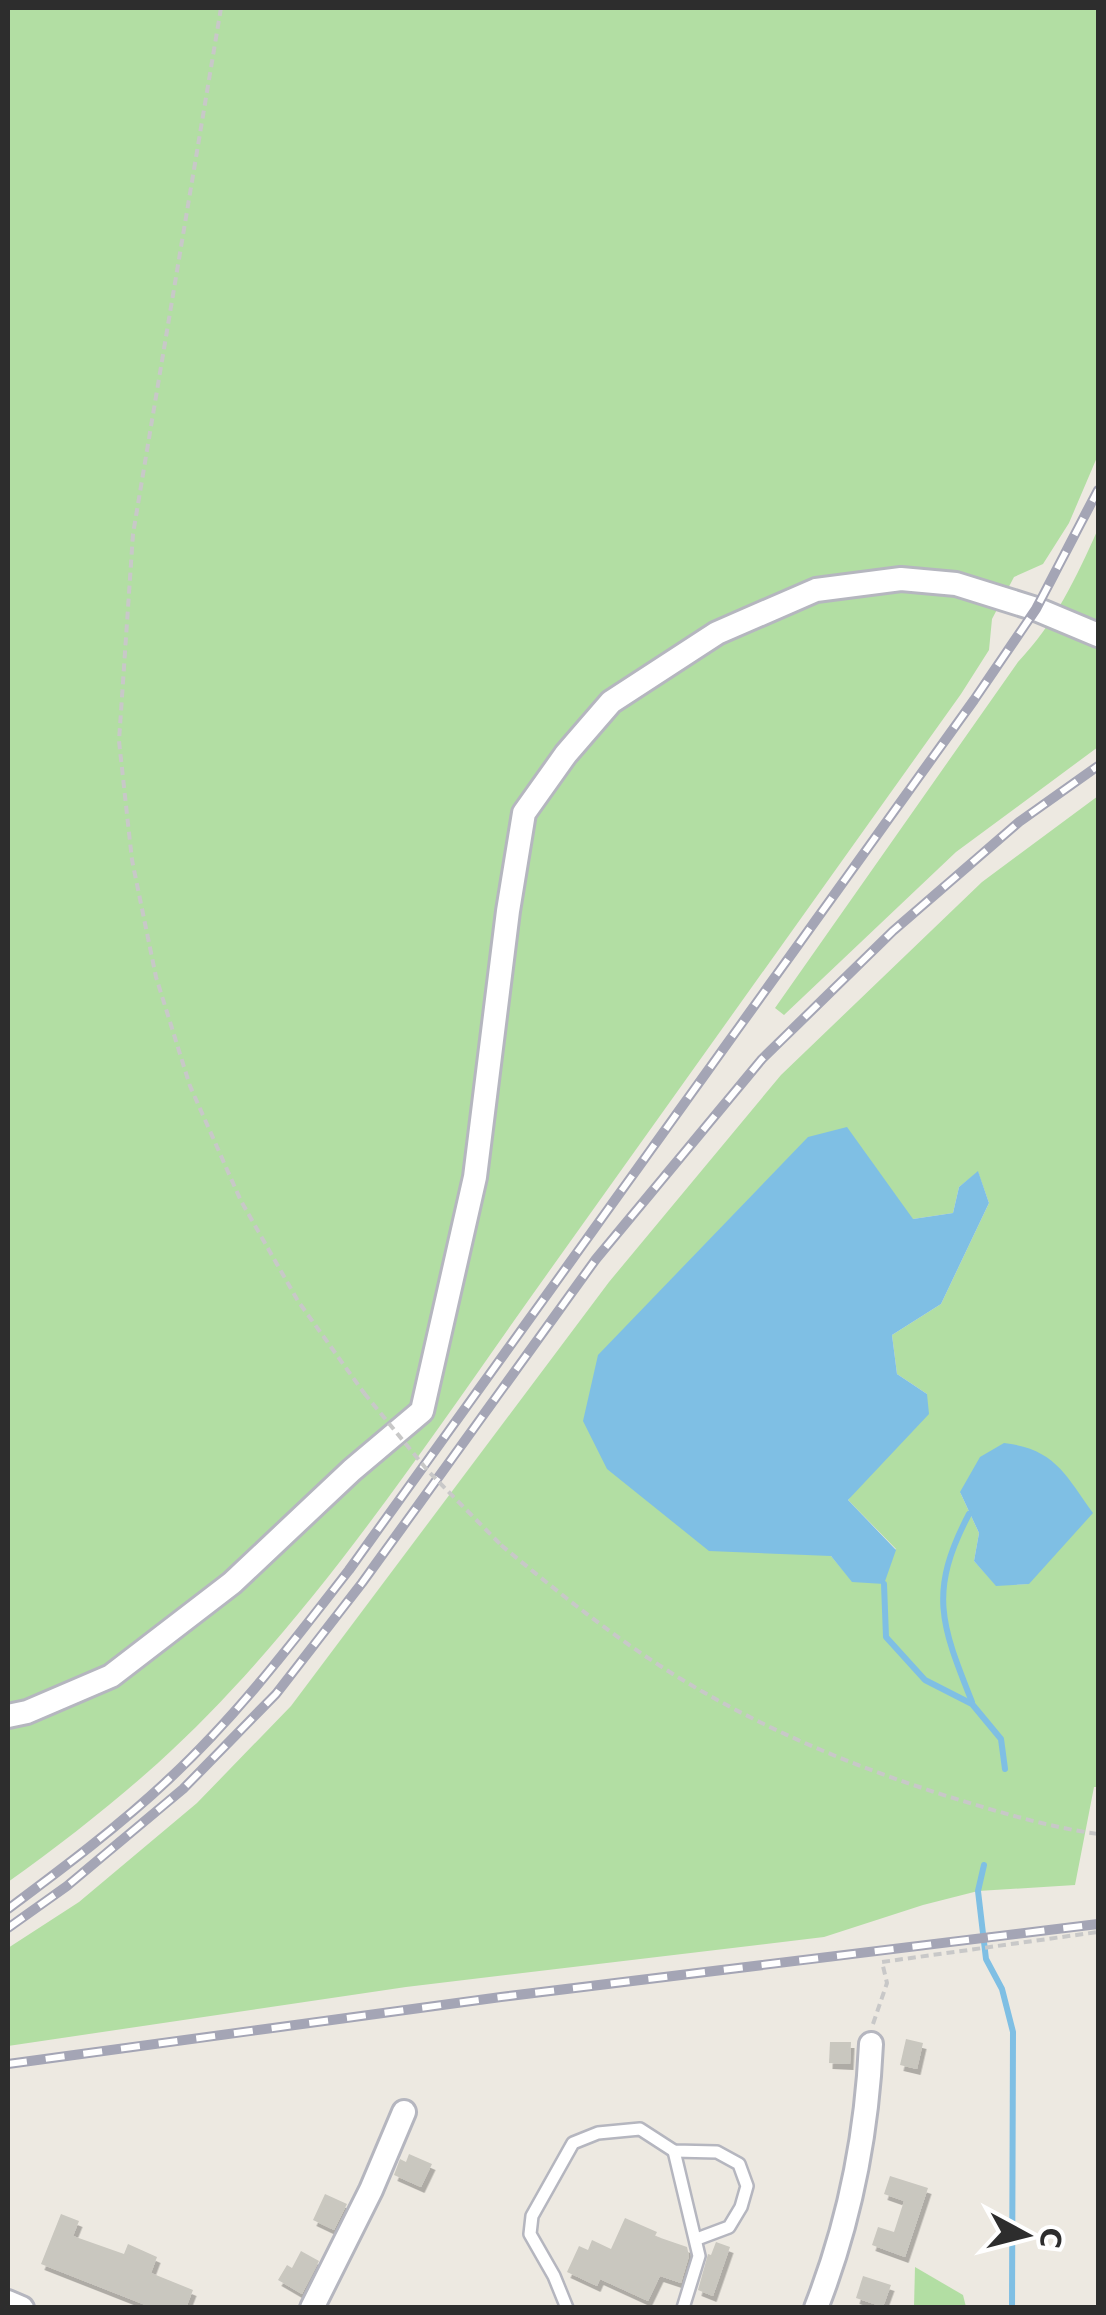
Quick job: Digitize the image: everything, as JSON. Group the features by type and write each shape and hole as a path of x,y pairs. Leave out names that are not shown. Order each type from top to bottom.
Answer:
{"street":[{"path":"8,1716 28,1712 111,1676 232,1583 352,1470 422,1411 475,1177 524,813 566,754 612,702 717,633 816,590 901,579 956,584 1022,604 1098,635"},
{"path":"816,2308 838,2252 869,2091 871,2044"},
{"path":"312,2308 371,2190 404,2112"},
{"path":"8,2302 22,2308"}],"lane":[{"path":"567,2308 530,2234 532,2216 573,2144 598,2133 640,2129 674,2151 717,2152 738,2164 747,2186 741,2207 729,2227 697,2240"},
{"path":"674,2151 699,2256 682,2308"}],"path":[{"path":"221,8 133,534 124,642 121,760 132,860 156,977 190,1086 241,1200 298,1301 364,1393 428,1470 501,1545 582,1612 668,1671 775,1730 882,1775 1009,1816 1098,1834"},
{"path":"871,2044 874,2019 887,1983 882,1962 1098,1932"}],"green space":[{"path":"8,8 1098,8 1098,455 1069,523 1043,564 1014,577 992,619 989,650 961,694 366,1527 267,1651 214,1709 122,1795 8,1882"},
{"path":"1098,529 1098,747 956,852 784,1015 775,1008 1054,616"},
{"path":"1098,796 1098,1787 1094,1787 1075,1885 978,1891 824,1937 406,1987 8,2046 8,1948 79,1902 197,1803 291,1706 609,1282 781,1075 982,882","holes":["978,1172 989,1203 941,1304 892,1335 897,1374 927,1394 848,1500 896,1549 853,1582 831,1556 913,1219 953,1213 959,1187","960,1492 1029,1584 996,1585 974,1561 979,1533"]},
{"path":"915,2267 963,2295 966,2307 914,2307"}],"water":[{"path":"847,1127 913,1219 953,1213 959,1187 978,1171 989,1203 941,1304 892,1335 897,1374 927,1394 929,1414 848,1500 896,1550 884,1584 852,1582 831,1556 709,1551 607,1469 583,1421 598,1355 808,1137"},
{"path":"1004,1443 1047,1458 1066,1475 1093,1513 1029,1584 996,1586 974,1561 979,1533 960,1492 980,1457"}],"building":[{"path":"906,2039 923,2043 917,2069 900,2065"},
{"path":"830,2042 851,2042 850,2064 829,2063"},
{"path":"409,2154 432,2164 421,2187 394,2175 400,2159 406,2162"},
{"path":"890,2176 928,2188 905,2257 872,2245 878,2227 894,2232 904,2201 884,2194"},
{"path":"325,2194 347,2204 334,2230 313,2220"},
{"path":"61,2214 79,2221 73,2236 124,2254 128,2244 157,2257 151,2273 193,2290 186,2308 153,2308 41,2264"},
{"path":"625,2218 657,2232 655,2236 687,2247 689,2256 681,2283 660,2276 648,2301 600,2279 597,2286 567,2272 579,2246 588,2250 592,2240 611,2249"},
{"path":"716,2242 730,2247 713,2296 698,2290 708,2254 711,2255"},
{"path":"301,2251 319,2261 302,2294 278,2280 287,2265 292,2268"},
{"path":"863,2276 891,2285 883,2307 856,2298"}],"waterway":[{"path":"969,1514 948,1565 944,1608 953,1651 972,1702"},
{"path":"884,1584 886,1637 925,1680 972,1704 1001,1739 1005,1769"},
{"path":"984,1865 978,1891 986,1959 1002,1989 1013,2032 1012,2308"}],"railway":[{"path":"8,1909 111,1830 194,1755 263,1678 349,1570 974,700 1036,609 1098,490"},
{"path":"8,1928 67,1886 183,1789 276,1694 362,1583 596,1259 762,1059 893,931 1019,822 1098,766"},
{"path":"8,2064 501,1997 1098,1924"}]}
